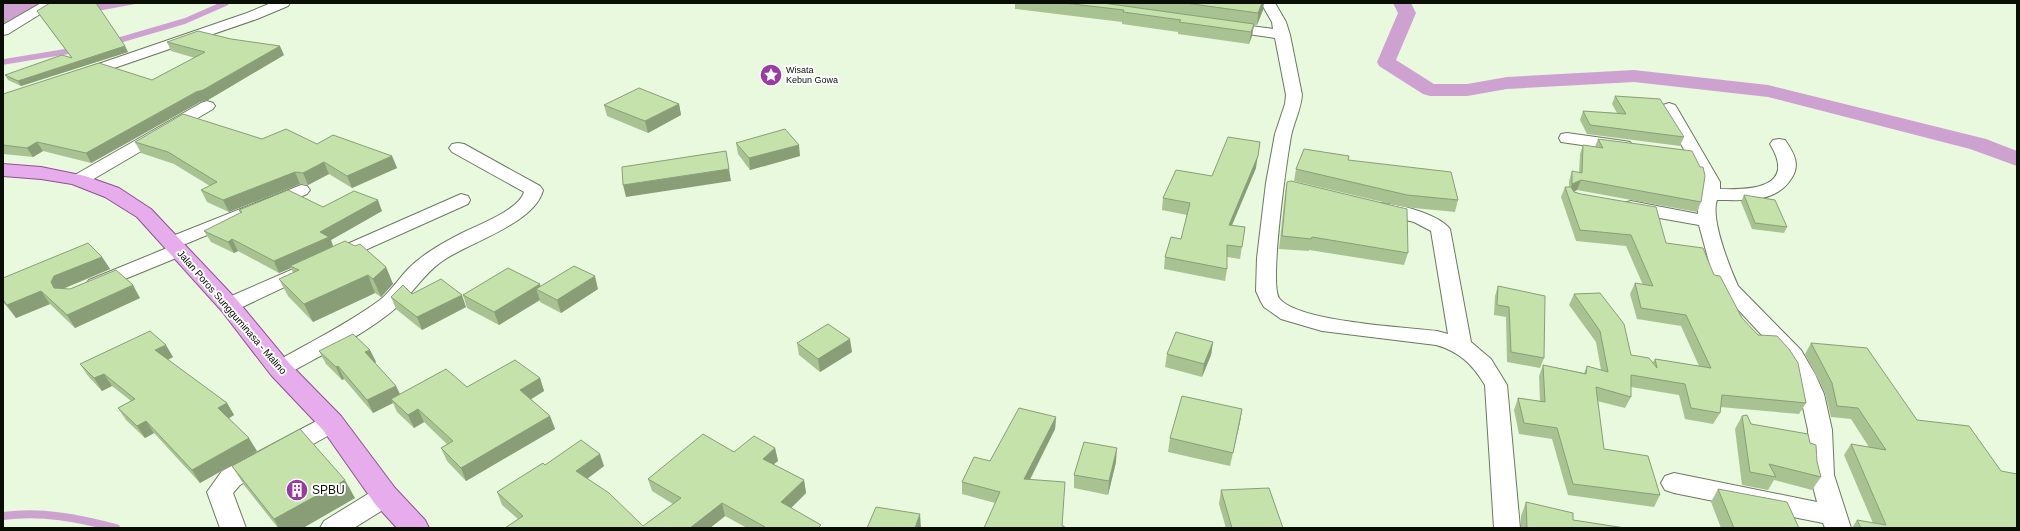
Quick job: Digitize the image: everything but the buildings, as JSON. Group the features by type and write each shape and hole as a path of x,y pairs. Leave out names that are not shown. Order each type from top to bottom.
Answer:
{"main road":[{"name":"Jalan Poros Sungguminasa - Malino","path":"3,170 27,171 79,180 99,186 130,202 144,213 229,305 280,369 332,423 385,496 415,528"}],"street":[{"path":"3,31 50,3"},
{"path":"69,78 190,38 252,16 283,3"},
{"path":"1268,3 1280,22 1294,95 1293,104 1283,134 1282,185 1268,258 1266,291 1271,302 1288,314 1322,324 1437,338 1461,345 1484,364 1496,384 1507,528"},
{"path":"1213,25 1283,34"},
{"path":"79,180 207,106"},
{"path":"1669,108 1711,182 1711,194 1707,202 1707,220 1722,273 1729,289 1793,356 1804,374 1812,394 1820,430 1822,475 1836,522"},
{"path":"1567,138 1643,149"},
{"path":"1711,194 1758,194 1769,191 1779,185 1788,170 1787,158 1779,144"},
{"path":"280,369 350,329 390,302 412,276 443,252 512,214 530,202 534,194 534,190 458,148"},
{"path":"1673,153 1695,156"},
{"path":"77,292 301,190"},
{"path":"229,305 462,200"},
{"path":"1360,203 1428,220 1437,224 1440,229 1446,254 1461,345"},
{"path":"1615,204 1707,220"},
{"path":"233,528 220,492 224,485 237,474 332,423"},
{"path":"1674,483 1836,522"},
{"path":"333,528 385,496"}],"shaded area":[{"path":"3,3 43,3 3,28"},
{"path":"94,3 141,3 76,15"}],"waterway":[{"path":"113,42 185,21 226,3"},
{"path":"1402,3 1407,13 1386,62 1430,90 1467,90 1507,83 1634,76 1768,91 1978,144 2017,159"},
{"path":"3,62 76,50"},
{"path":"3,516 32,514 60,516 116,528"}],"place":[{"name":"Wisata Kebun Gowa","path":"771,75"},
{"name":"SPBU","path":"297,490"}]}
